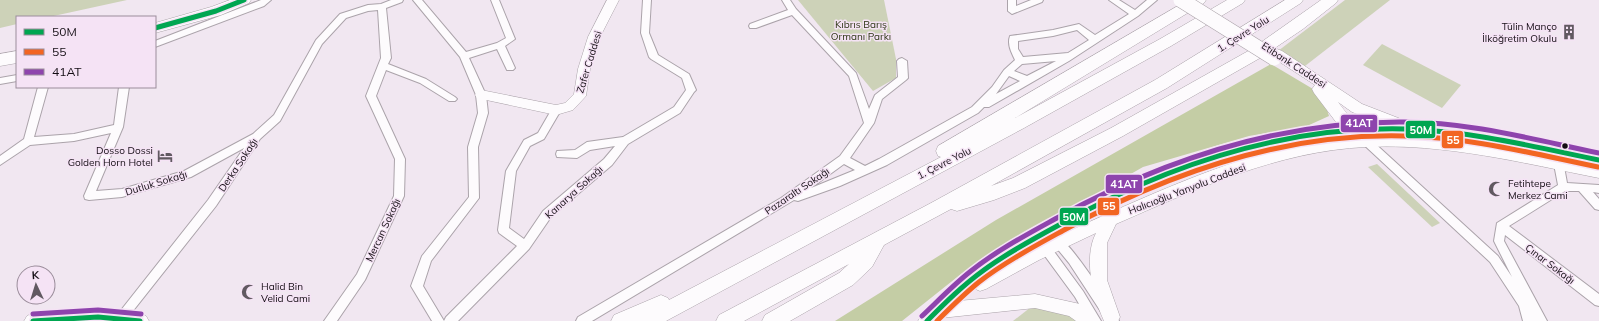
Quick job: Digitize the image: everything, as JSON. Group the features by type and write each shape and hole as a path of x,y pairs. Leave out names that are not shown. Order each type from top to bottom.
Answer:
{"main road":[{"path":"156,17 214,4 244,0"},
{"name":"Etibank Caddesi","path":"1182,0 1319,81 1357,108 1398,125 1435,132"},
{"name":"Etibank Caddesi","path":"1188,0 1276,56 1316,86 1331,100 1338,112 1361,134"},
{"path":"884,194 931,158 1026,104 1199,0"},
{"name":"1. Çevre Yolu","path":"648,321 884,194 1065,99 1238,0"},
{"name":"1. Çevre Yolu","path":"726,321 878,238 937,208 1161,84 1296,0"},
{"path":"937,208 1001,191 1082,151 1254,54 1298,25 1331,0"},
{"path":"156,28 214,4"},
{"path":"0,48 16,46"},
{"path":"0,60 16,57"},
{"path":"1357,108 1361,134"},
{"path":"1328,132 1335,123 1338,112"},
{"name":"Halıcıoğlu Yanyolu Caddesi","path":"933,316 980,284 1052,246 1161,197 1261,160 1361,134 1405,129 1435,132 1517,144 1599,160"},
{"name":"Halıcıoğlu Yanyolu Caddesi","path":"933,316 966,284 1001,259 1061,221 1117,195 1204,160 1284,139 1328,132 1361,134 1444,145 1599,172"},
{"path":"1111,219 1099,243 1099,280 1112,319"},
{"path":"772,321 846,279 865,261 878,238"},
{"path":"621,321 664,303 692,297"},
{"path":"933,316 1035,302 1074,309 1088,321"},
{"path":"33,321 77,318 120,318 140,321"}],"street":[{"path":"156,44 267,0"},
{"name":"Derka Sokağı","path":"120,318 212,203 256,136 277,118 319,42 343,16 368,8 382,7 399,0"},
{"path":"417,0 464,56 481,95 483,112 473,147 474,198 426,259 417,286 438,321"},
{"path":"464,56 500,45 511,39 495,0"},
{"name":"Zafer Caddesi","path":"556,110 568,107 580,96 584,70 594,37 613,0"},
{"name":"Kanarya Sokağı","path":"450,321 526,246 547,214 608,162 625,141 677,110 691,90 686,76 654,57 645,33 647,0"},
{"path":"786,0 793,11 853,75 869,123"},
{"path":"1012,0 1012,11 1039,0"},
{"path":"1113,0 1135,14"},
{"path":"785,201 836,183 910,147 1070,56 1135,14 1152,0"},
{"name":"Mercan Sokağı","path":"330,321 361,277 400,196 400,159 371,96 386,58 382,7"},
{"path":"753,26 793,11"},
{"path":"1030,79 1014,49 1013,38 1054,33 1079,27 1095,40"},
{"path":"500,45 510,68"},
{"path":"975,110 995,89 1007,72 1020,62 1070,56"},
{"name":"Pazaraltı Sokağı","path":"582,321 785,201 844,159 869,123 878,97 903,78 902,60"},
{"path":"384,65 423,81 452,99"},
{"path":"1007,72 1030,79"},
{"path":"0,81 16,78"},
{"path":"28,141 43,88"},
{"name":"Dutluk Sokağı","path":"124,88 118,128 89,196 122,193 187,174 238,148 256,136"},
{"path":"481,95 556,110 541,136 527,143 511,171 503,230 526,246"},
{"path":"0,161 28,141 103,133 118,128"},
{"path":"1361,134 1494,259 1524,304 1529,321"},
{"name":"Kanarya Sokağı","path":"560,154 576,154 587,146 625,141"},
{"path":"844,159 864,170"},
{"path":"1559,164 1563,187"},
{"path":"1541,321 1499,241 1501,226 1563,187 1599,189"},
{"path":"1582,187 1599,206"},
{"name":"Çınar Sokağı","path":"1501,226 1599,301"},
{"path":"1052,246 1073,260 1112,319"},
{"path":"1052,246 1095,321"}],"green space":[{"path":"0,0 127,0 54,16 16,16 16,24 0,28"},
{"name":"Kıbrıs Barış Ormanı Parkı","path":"798,0 884,0 896,59 896,78 873,91"},
{"path":"1345,0 1390,0 1305,66 1278,51"},
{"path":"1382,44 1461,85 1442,108 1363,65"},
{"path":"1271,64 1313,89 1324,100 1329,116 1307,126 1249,136 1143,167 1017,239 961,274 902,321 835,321 996,220"},
{"path":"1377,164 1440,223 1432,227 1368,167"},
{"path":"1053,305 1088,321 1013,321 1031,307"}],"transit line":[{"name":"50M","path":"156,28 216,11 244,0"},
{"name":"41AT","path":"922,316 958,282 979,265 1039,228 1081,205 1124,184 1169,165 1214,150 1260,138 1308,129 1356,123 1428,123 1453,125 1502,133 1599,153"},
{"name":"50M","path":"927,321 963,287 991,265 1084,211 1127,190 1172,171 1263,143 1310,134 1357,129 1429,130 1478,136 1599,160"},
{"name":"55","path":"937,321 966,293 993,272 1092,215 1177,177 1221,162 1266,150 1311,142 1358,137 1428,137 1477,143 1598,167"},
{"name":"41AT","path":"33,314 98,310 141,314"},
{"name":"50M","path":"33,321 98,317 140,321"}],"place":[{"name":"Tülin Manço İlköğretim Okulu","path":"1569,32"},
{"name":"Dosso Dossi Golden Horn Hotel","path":"165,156"},
{"name":"Fetihtepe Merkez Cami","path":"1496,189"},
{"name":"Halid Bin Velid Cami","path":"249,292"}]}
